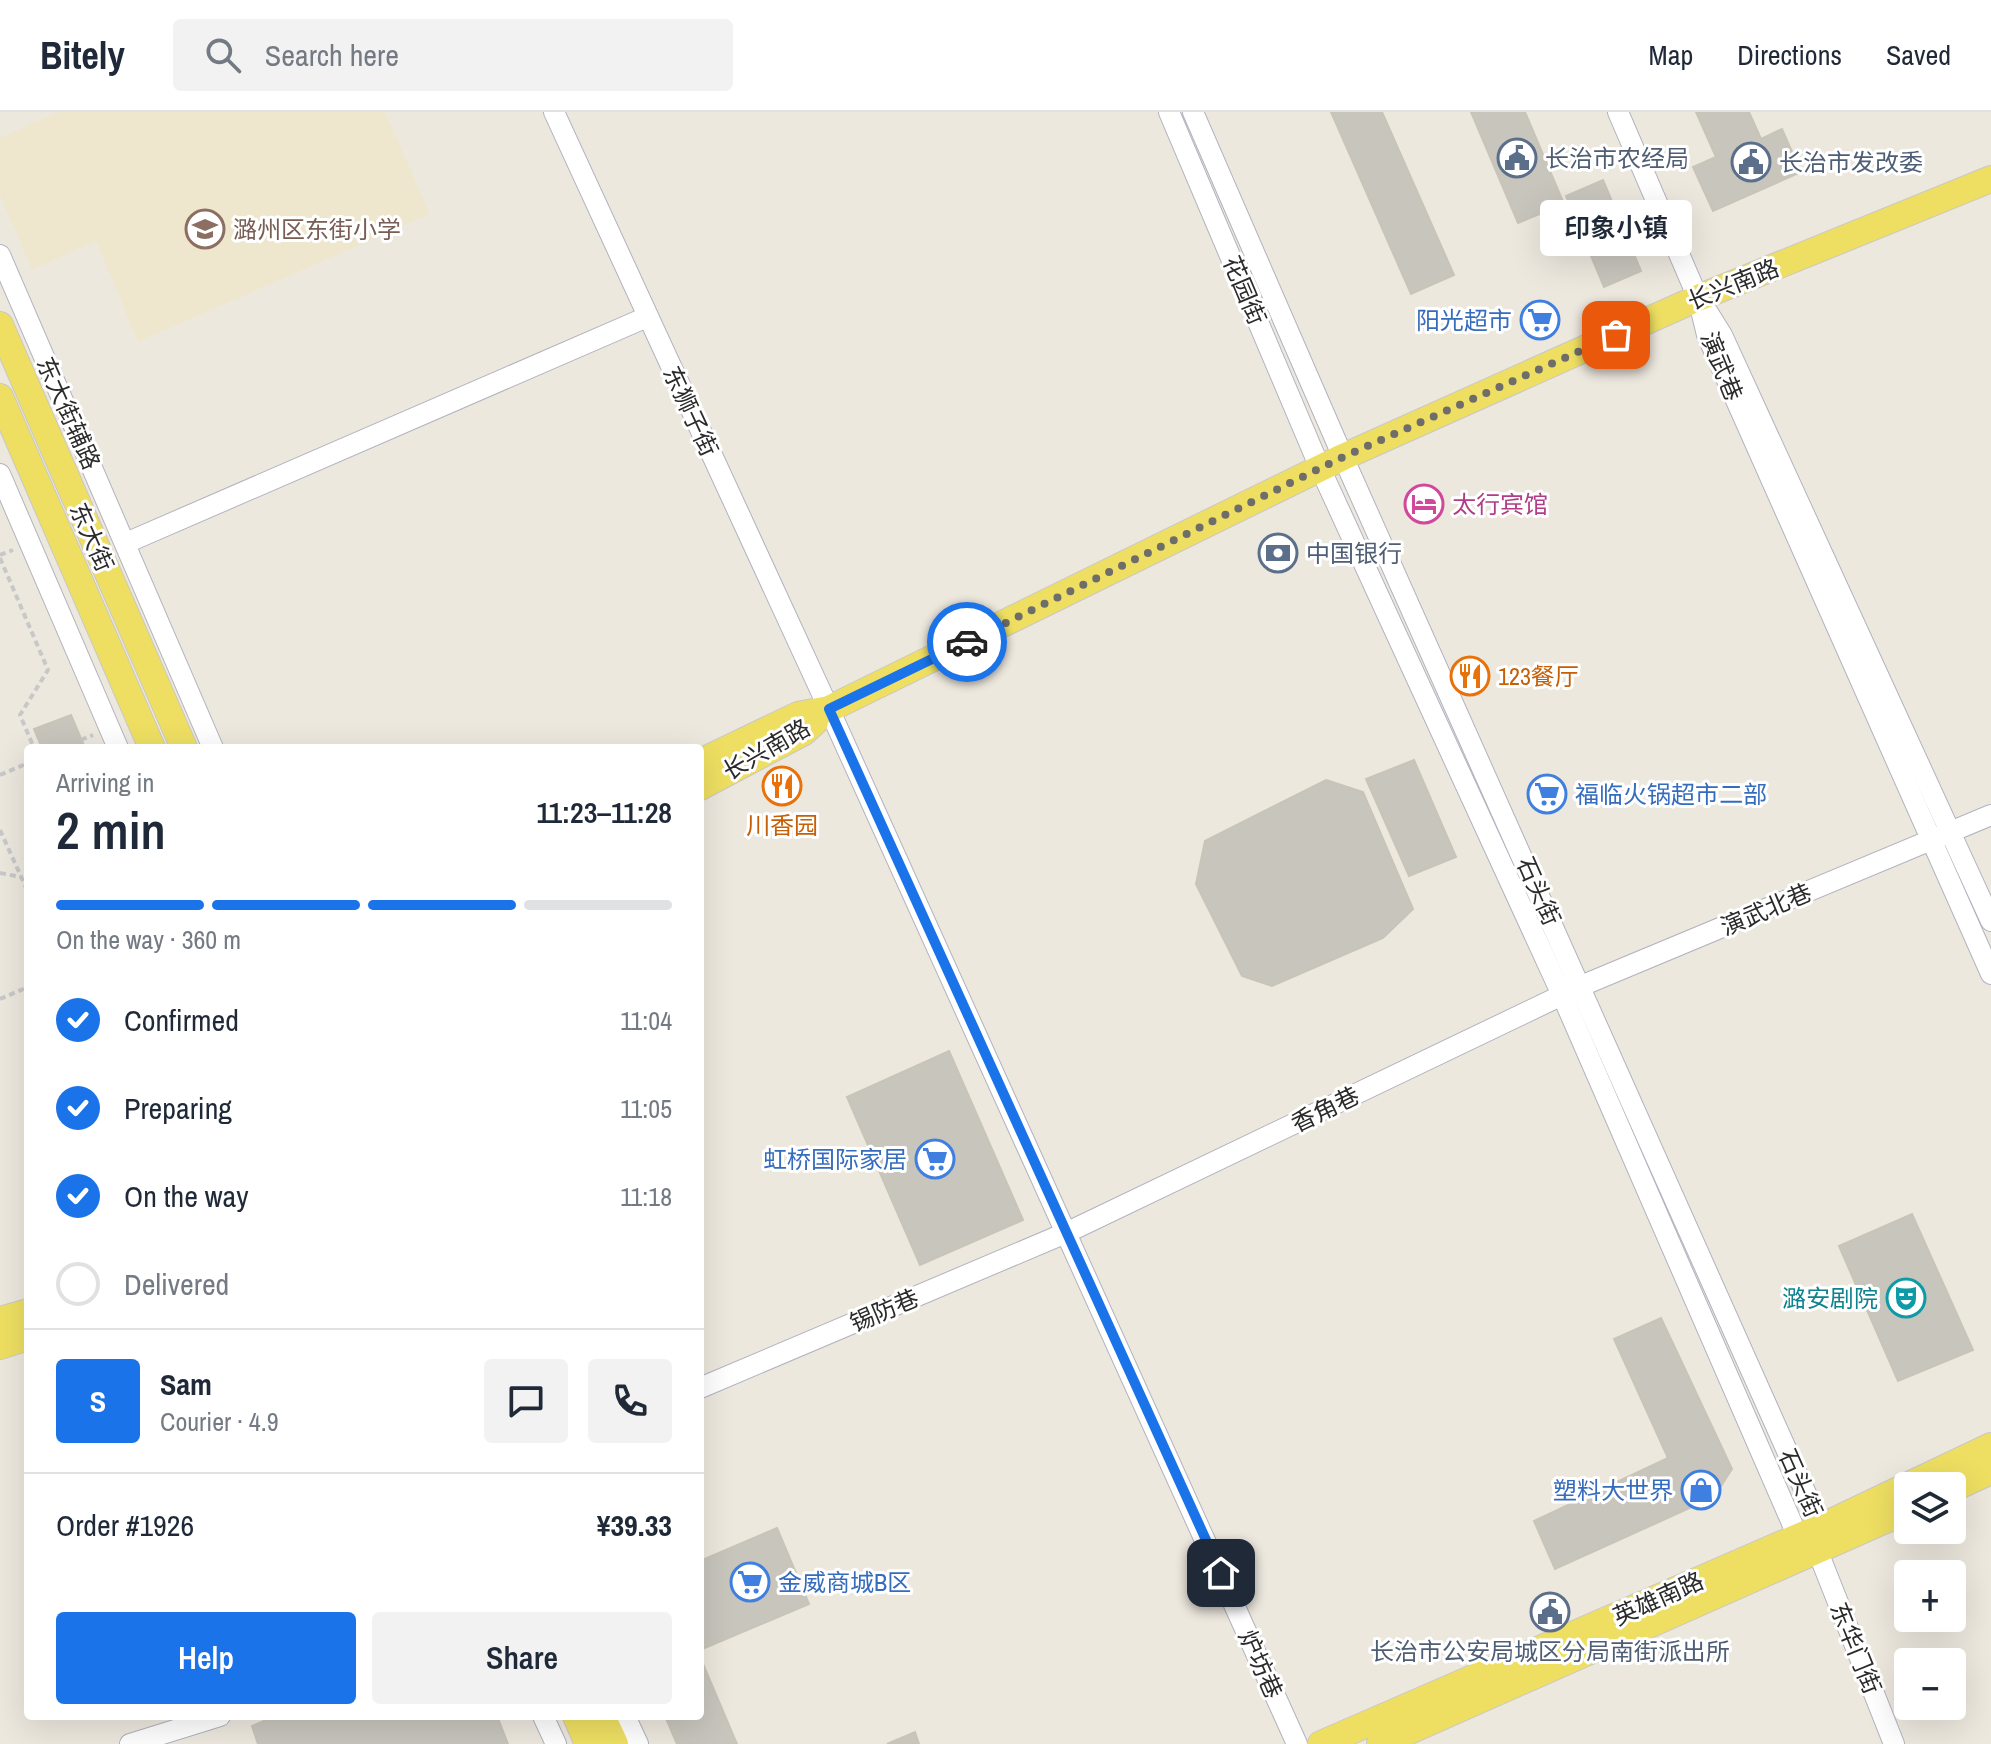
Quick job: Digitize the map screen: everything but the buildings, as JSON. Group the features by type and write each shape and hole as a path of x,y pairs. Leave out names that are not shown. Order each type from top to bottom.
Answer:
{"main road":[{"name":"长兴南路","path":"704,760 798,715 829,709 1331,463 1698,298 1991,179"},
{"name":"东大街","path":"0,325 182,744"},
{"name":"东大街","path":"0,397 150,744"},
{"name":"长兴南路","path":"704,785 804,732 829,709"},
{"path":"0,1320 24,1313"},
{"path":"0,1346 24,1338"},
{"name":"英雄南路","path":"1380,1744 1812,1539 1991,1446"},
{"path":"1966,1483 1991,1471"},
{"name":"英雄南路","path":"1321,1744 1812,1539 1894,1514"},
{"path":"578,1720 588,1744"},
{"path":"604,1720 615,1744"}],"street":[{"name":"东狮子街","path":"554,112 829,709"},
{"name":"花园街","path":"1169,112 1331,463"},
{"name":"花园街","path":"1193,112 1331,463"},
{"path":"1618,112 1698,298"},
{"name":"东大街辅路","path":"0,255 211,744"},
{"name":"演武巷","path":"1698,298 1722,335 1991,921"},
{"name":"演武巷","path":"1698,298 1707,335 1991,974"},
{"path":"126,543 647,317"},
{"name":"石头街","path":"1331,463 1581,986 1812,1539"},
{"name":"石头街","path":"1331,463 1562,995 1812,1539"},
{"path":"0,474 116,744"},
{"name":"炉坊巷","path":"829,709 1297,1744"},
{"name":"演武北巷","path":"1581,986 1991,815"},
{"name":"香角巷","path":"1068,1232 1581,986"},
{"name":"锡防巷","path":"704,1386 1068,1232"},
{"name":"东华门街","path":"1812,1539 1894,1744"},
{"path":"130,1744 207,1720"},
{"path":"545,1720 556,1744"},
{"path":"627,1720 638,1744"}],"path":[{"path":"0,558 48,670 20,715 32,744"},
{"path":"0,775 24,765"},
{"path":"0,830 24,883"},
{"path":"0,873 21,877"},
{"path":"0,999 24,989"}],"shaded area":[{"name":"潞州区东街小学","path":"58,112 385,112 430,214 138,342 96,241 32,270 0,195 0,138"}],"way so far":[{"path":"967,642 1343,457 1616,335"}],"place":[{"name":"长治市农经局","path":"1517,158"},
{"name":"长治市发改委","path":"1751,162"},
{"name":"潞州区东街小学","path":"205,229"},
{"name":"阳光超市","path":"1540,320"},
{"name":"印象小镇","path":"1616,335"},
{"name":"太行宾馆","path":"1424,504"},
{"name":"中国银行","path":"1278,553"},
{"name":"123餐厅","path":"1470,676"},
{"name":"川香园","path":"782,786"},
{"name":"福临火锅超市二部","path":"1547,794"},
{"name":"虹桥国际家居","path":"935,1159"},
{"name":"潞安剧院","path":"1906,1298"},
{"name":"塑料大世界","path":"1701,1490"},
{"name":"金威商城B区","path":"750,1582"},
{"name":"长治市公安局城区分局南街派出所","path":"1550,1612"}],"route":[{"path":"967,642 829,709 1221,1573"}]}
